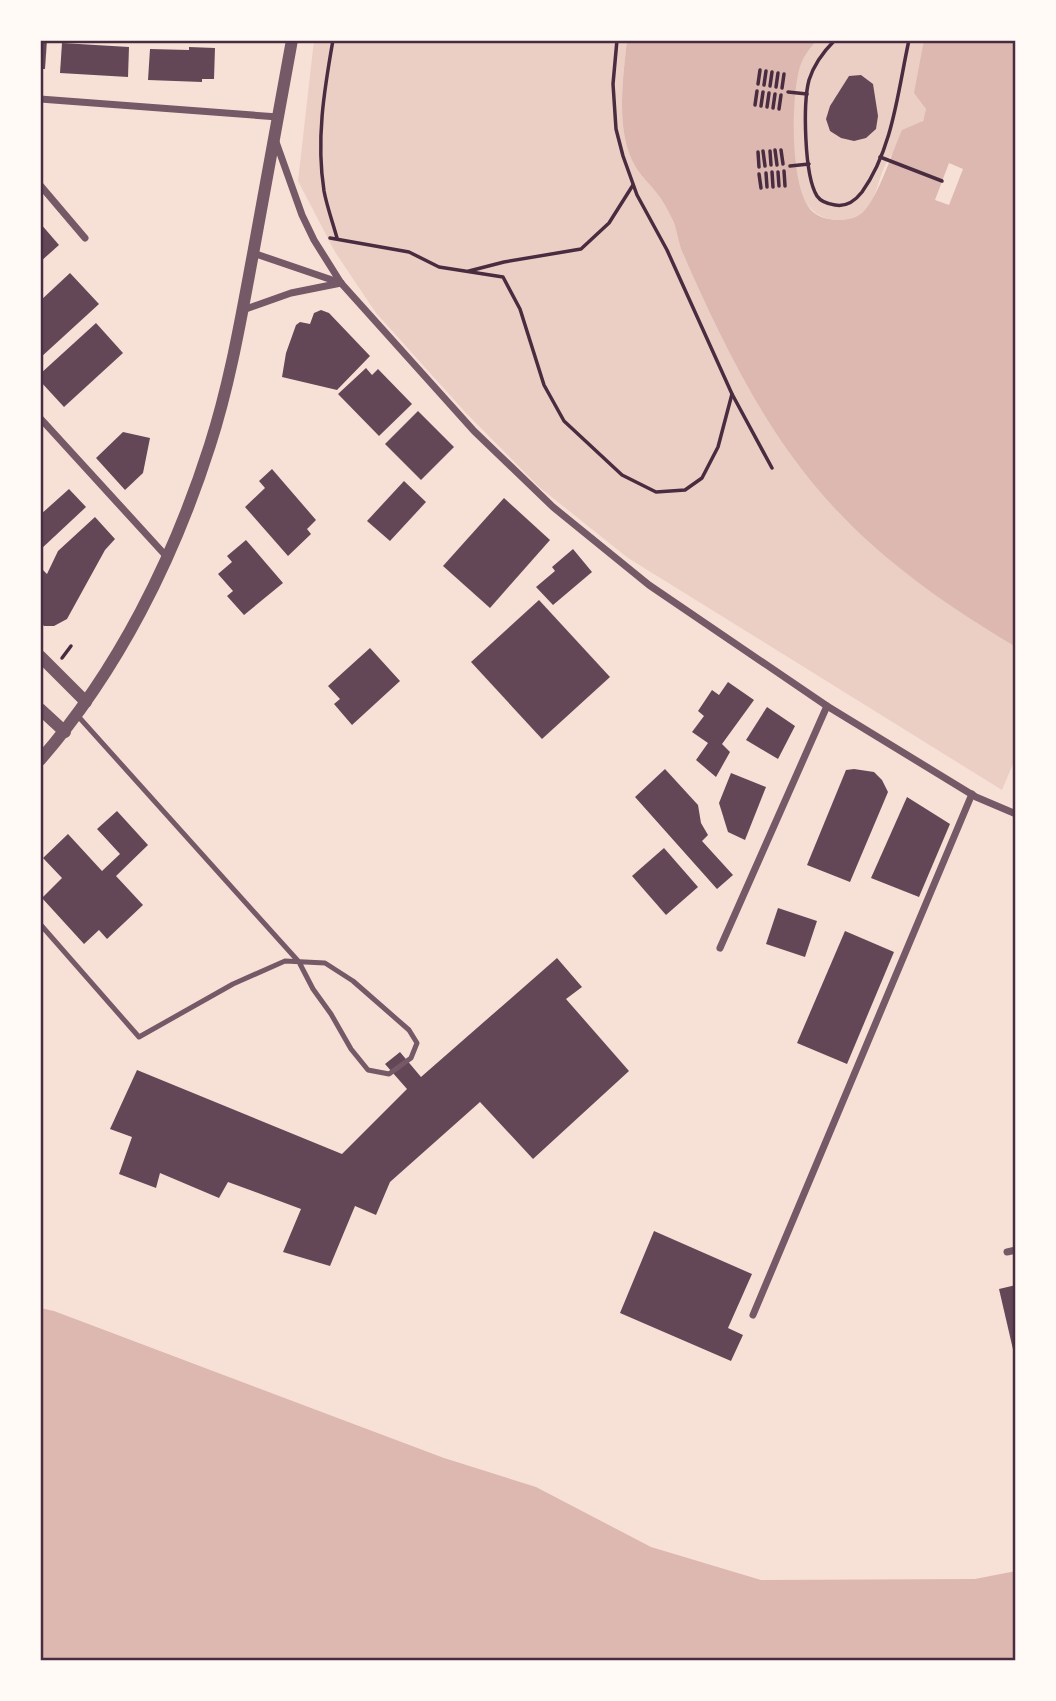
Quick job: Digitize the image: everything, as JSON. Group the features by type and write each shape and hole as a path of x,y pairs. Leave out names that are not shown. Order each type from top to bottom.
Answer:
{"street":[{"path":"40,760 65,732 86,702 142,609 192,499 211,444 243,310 292,40"},
{"path":"40,99 278,117"},
{"path":"275,139 293,194 314,240 341,283 474,431 552,507 649,585 827,706 972,794 1016,814"},
{"path":"40,185 85,238"},
{"path":"253,253 341,283"},
{"path":"243,310 291,293 341,283"},
{"path":"40,418 167,558"},
{"path":"40,656 86,702"},
{"path":"720,948 827,706"},
{"path":"40,709 65,732"},
{"path":"752,1315 972,794"},
{"path":"1007,1252 1016,1250"}],"lane":[{"path":"40,924 139,1037 233,984 285,961 299,962 325,963 361,988 409,1030 417,1043 411,1058 389,1074 368,1070 351,1049 299,962 77,715"}],"path":[{"path":"333,40 322,107 320,152 324,193 337,238"},
{"path":"617,40 613,84 617,129 634,185 667,250 732,394 772,468"},
{"path":"835,40 819,57 809,79 804,113 808,164 817,197 825,204 840,206 853,201 863,191 880,157 896,109 909,40"},
{"path":"758,84 760,70"},
{"path":"764,85 766,71"},
{"path":"770,86 772,72"},
{"path":"776,87 778,73"},
{"path":"782,88 784,74"},
{"path":"755,105 757,91"},
{"path":"761,106 763,92"},
{"path":"788,92 807,94"},
{"path":"767,107 769,93"},
{"path":"773,108 775,94"},
{"path":"779,109 781,95"},
{"path":"775,150 777,165"},
{"path":"782,150 783,164"},
{"path":"769,151 771,165"},
{"path":"758,152 759,167"},
{"path":"763,152 765,166"},
{"path":"880,157 942,181"},
{"path":"790,166 808,164"},
{"path":"784,171 785,186"},
{"path":"772,172 773,187"},
{"path":"778,172 779,186"},
{"path":"760,173 761,188"},
{"path":"766,173 767,187"},
{"path":"466,272 503,262 581,249 609,223 634,185"},
{"path":"314,240 337,238 373,247 409,251 439,267 503,277 520,309 544,385 564,421 622,475 656,492 685,490 702,478 718,447 732,394"}],"shaded area":[{"path":"314,40 627,40 622,104 629,152 637,169 668,210 681,249 717,328 775,432 814,485 866,539 922,585 1016,647 1016,757 1002,790 628,558 539,487 465,412 376,313 335,252 298,181"},
{"path":"627,40 818,40 803,60 797,80 794,120 796,165 805,201 813,212 838,220 852,218 863,212 880,185 902,130 923,121 926,109 914,93 924,40 1016,40 1016,647 922,586 866,539 814,485 775,432 717,328 681,249 668,210 637,169 629,152 622,104"},
{"path":"818,40 924,40 927,101 921,124 888,160 868,207 858,216 844,220 829,219 813,210 806,203 797,175 794,116 797,80 803,60"},
{"path":"40,1308 444,1458 536,1487 651,1547 761,1580 975,1579 1016,1571 1016,1661 40,1661"}],"pier":[{"path":"949,163 963,169 949,205 935,200"}],"building":[{"path":"40,40 47,40 45,69 40,69"},
{"path":"62,43 129,47 128,77 60,73"},
{"path":"189,47 215,48 214,79 202,79 202,82 148,80 150,49 189,50"},
{"path":"861,75 873,84 878,116 876,129 866,138 854,141 841,138 830,131 826,119 830,106 849,76"},
{"path":"40,223 59,245 40,262"},
{"path":"70,273 99,304 40,358 40,301"},
{"path":"321,310 329,313 370,356 337,390 282,377 286,353 296,325 300,322 310,324 314,313"},
{"path":"96,323 123,353 64,407 40,381 40,374"},
{"path":"366,368 372,375 378,369 412,404 379,436 338,394"},
{"path":"418,411 454,447 421,480 385,444"},
{"path":"123,432 150,438 143,473 125,490 96,458"},
{"path":"272,469 316,520 307,529 311,534 288,556 245,507 265,488 259,481"},
{"path":"404,481 426,502 390,541 367,521"},
{"path":"69,489 86,507 40,550 40,515"},
{"path":"504,498 550,540 490,608 443,566"},
{"path":"95,517 115,539 105,550 67,619 54,626 44,626 40,622 40,567 47,574 58,551"},
{"path":"246,540 283,583 244,615 227,596 233,591 218,574 232,562 227,556"},
{"path":"573,549 592,572 553,605 536,587 555,571 552,567"},
{"path":"539,600 610,677 542,739 471,662"},
{"path":"370,648 400,681 352,725 334,704 340,699 328,686"},
{"path":"728,682 754,700 722,744 730,752 716,777 696,760 708,743 692,732 704,716 698,711 712,690 719,695"},
{"path":"767,707 795,726 778,759 746,740"},
{"path":"665,769 698,805 701,823 708,835 702,841 733,875 717,889 635,797"},
{"path":"846,770 874,772 888,792 850,882 807,865"},
{"path":"731,773 766,787 745,840 728,832 719,803"},
{"path":"907,797 950,824 919,897 871,878"},
{"path":"117,811 148,845 116,876 143,905 107,939 99,930 84,944 42,898 62,878 43,858 68,834 102,871 120,854 97,829"},
{"path":"664,848 698,887 666,915 632,876"},
{"path":"778,908 817,921 805,957 766,944"},
{"path":"845,931 894,952 847,1064 797,1043"},
{"path":"557,958 582,987 566,999 629,1071 533,1159 480,1102 390,1182 376,1215 355,1206 330,1266 283,1252 301,1209 228,1182 219,1198 160,1173 156,1188 119,1174 132,1137 110,1129 137,1070 342,1154 407,1089 385,1064 400,1052 421,1077"},
{"path":"654,1231 752,1274 728,1328 743,1335 731,1361 620,1313"},
{"path":"1016,1285 1016,1357 1015,1358 999,1289"}]}
